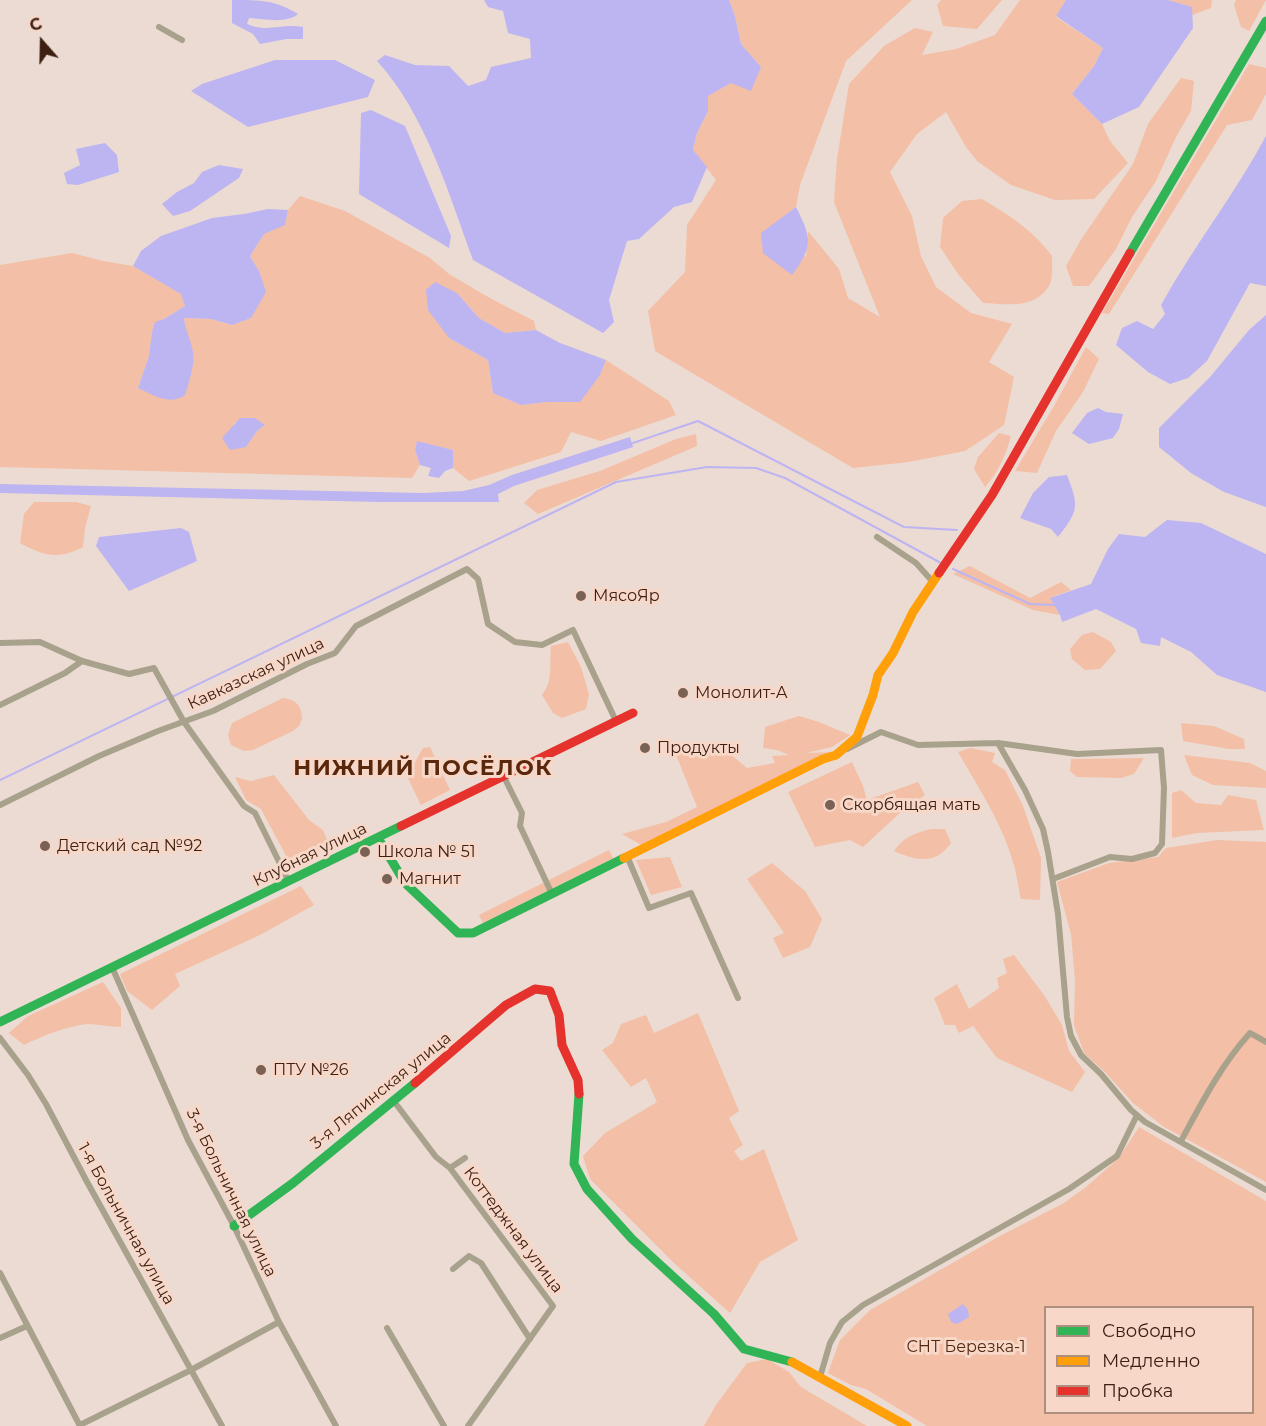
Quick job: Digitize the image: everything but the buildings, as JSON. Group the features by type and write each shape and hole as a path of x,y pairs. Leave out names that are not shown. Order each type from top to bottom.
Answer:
{"street":[{"path":"836,755 857,737 878,675 893,653 913,612 992,495 1155,209 1266,21"},
{"path":"159,27 182,40"},
{"path":"876,537 916,563 933,582"},
{"name":"Кавказская улица","path":"0,805 99,756 158,730 213,711 307,664 335,654 356,626 467,569 478,579 488,624 515,642 542,645 573,630 616,721"},
{"path":"0,643 40,642 82,661 129,674 154,668 184,722 244,806 255,813 289,882"},
{"path":"0,705 64,673 82,661"},
{"name":"Клубная улица","path":"0,1022 633,713"},
{"path":"378,838 405,883 458,933 474,933 881,732 918,745 998,742 1077,754 1161,750 1164,788 1162,844 1155,853 1132,859 1110,857 1053,879"},
{"path":"998,742 1025,790 1043,829 1058,914 1067,1017 1071,1036 1081,1055 1145,1122 1266,1190"},
{"path":"504,777 522,813 520,826 552,894"},
{"path":"627,856 649,908 691,893 738,998"},
{"name":"3-я Больничная улица","path":"112,968 188,1140 234,1226 279,1322 336,1426"},
{"name":"3-я Ляпинская улица","path":"234,1226 293,1183 446,1058 506,1005 535,988 550,991 559,1015 562,1045 578,1080 574,1164 586,1189 632,1239 714,1314 744,1349 793,1362 820,1377"},
{"path":"1181,1141 1203,1099 1228,1060 1243,1042 1250,1034 1266,1042"},
{"name":"1-я Больничная улица","path":"0,1038 28,1075 46,1104 222,1426"},
{"path":"393,1100 436,1157 450,1168 465,1158"},
{"path":"907,1426 820,1377 830,1343 842,1322 863,1305 1088,1177 1117,1156 1137,1115"},
{"name":"Коттеджная улица","path":"450,1168 553,1306 468,1426"},
{"path":"453,1269 469,1256 480,1263 530,1339"},
{"path":"0,1273 80,1426 279,1322"},
{"path":"0,1338 27,1326"},
{"path":"387,1328 444,1426"}],"green space":[{"path":"729,0 912,0 846,61 800,185 796,207 761,234 806,257 808,231 839,269 848,298 880,317 834,202 837,159 849,84 884,46 915,28 933,32 922,55 956,49 995,35 1020,0 1066,0 1056,17 1103,48 1094,66 1072,94 1102,124 1110,141 1128,163 1094,199 1055,200 1011,185 977,161 966,147 946,112 917,134 890,172 912,216 921,256 936,287 971,313 1012,324 989,362 1014,377 1004,425 965,451 909,462 853,468 655,351 648,311 685,272 687,225 716,180 693,150 697,133 708,111 707,96 761,67 741,44"},
{"path":"941,0 1002,0 977,29 943,26 937,5"},
{"path":"1168,0 1212,0 1211,8 1192,15 1191,7"},
{"path":"1236,0 1266,0 1249,31 1241,27 1234,5"},
{"path":"1249,64 1266,68 1266,94 1252,120 1227,125 1109,314 1102,313"},
{"path":"1181,78 1194,81 1191,111 1156,181 1132,217 1116,249 1089,286 1073,286 1066,266 1082,238 1133,164 1148,124"},
{"path":"300,196 345,211 430,258 449,274 488,297 534,321 536,330 505,333 479,318 457,293 449,338 488,360 493,393 521,405 547,402 600,375 606,360 669,401 676,415 601,441 571,432 561,452 469,481 453,468 453,450 417,442 415,450 420,465 412,478 0,467 0,265 72,253 133,266 182,294 185,306 155,323 149,356 138,388 193,352 186,333 184,318 211,319 231,325 251,318 256,307 259,271 250,256 264,234 285,224 288,210","holes":["255,418 264,426 257,431 246,447 233,424 240,419"]},
{"path":"982,199 1029,231 1052,256 1050,284 1037,298 1020,304 983,303 958,274 940,247 943,218 962,201"},
{"path":"1086,347 1099,359 1083,392 1056,431 1037,473 1015,471 1054,406"},
{"path":"999,433 1011,436 1001,463 985,487 974,469 978,457"},
{"path":"696,434 697,446 538,514 524,503 537,490 600,471 676,439"},
{"path":"34,502 76,502 91,506 83,547 66,554 51,555 20,543 24,514"},
{"path":"970,566 1030,598 1061,582 1071,590 1050,598 1060,615 1033,610 953,574"},
{"path":"1093,632 1111,642 1116,651 1100,669 1085,670 1072,659 1070,649 1082,635"},
{"path":"568,642 581,667 589,694 586,709 562,718 553,713 542,695 550,677 551,646"},
{"path":"283,698 295,702 301,710 302,719 299,726 253,750 244,751 231,745 228,735 232,723"},
{"path":"799,716 850,735 832,747 806,753 833,752 641,845 622,834 666,822 697,807 675,752 723,748 747,768 775,763 772,756 789,755 763,748 765,727"},
{"path":"1181,723 1214,726 1244,739 1245,749 1229,749 1183,741"},
{"path":"430,747 450,790 421,805 403,768 415,762 423,748"},
{"path":"971,748 995,753 992,762 1005,770 1023,806 1041,858 1040,900 1021,899 1003,833 958,752"},
{"path":"1184,755 1250,763 1266,771 1266,788 1213,785 1192,775"},
{"path":"1144,758 1134,774 1121,778 1077,777 1070,771 1071,759"},
{"path":"852,762 867,800 918,782 925,795 900,813 863,847 850,840 815,847 788,792"},
{"path":"274,775 309,820 323,830 329,845 291,865 261,809 246,800 235,777 251,781"},
{"path":"1181,790 1196,803 1221,805 1228,795 1256,800 1264,830 1197,833 1172,838 1172,793"},
{"path":"931,829 945,829 951,843 939,855 918,859 894,851 910,836"},
{"path":"1217,840 1266,842 1266,1182 1164,1127 1133,1103 1084,1053 1074,1025 1075,981 1071,934 1057,882 1109,863 1158,857 1166,848"},
{"path":"609,850 613,858 483,923 479,915"},
{"path":"670,857 682,887 651,895 636,860"},
{"path":"772,863 805,891 822,919 810,947 783,958 773,938 784,933 747,879"},
{"path":"301,886 314,905 260,935 175,974 180,986 152,1010 127,991 120,974"},
{"path":"1014,955 1044,995 1062,1025 1069,1051 1085,1072 1072,1092 997,1058 973,1026 959,1033 955,1025 945,1025 934,998 957,984 969,1009 999,988 997,978 1007,973 1003,959"},
{"path":"103,982 121,1008 121,1027 79,1025 24,1045 9,1033 28,1016"},
{"path":"698,1013 739,1111 729,1118 743,1145 734,1151 741,1161 764,1149 798,1240 760,1262 730,1313 675,1264 590,1179 583,1156 605,1133 657,1102 646,1078 631,1087 602,1050 613,1043 621,1024 646,1015 654,1033"},
{"name":"СНТ Березка-1","path":"1139,1127 1266,1201 1266,1426 927,1426 866,1389 851,1385 828,1373 840,1340 870,1310 998,1237 1064,1203 1119,1158"},
{"path":"767,1359 789,1372 801,1387 867,1426 704,1426 716,1405 747,1363"}],"shaded area":[{"path":"232,0 267,2 290,9 298,14 281,20 249,18 247,24 261,28 303,27 303,39 286,39 260,44 253,34 232,23"},
{"path":"484,0 729,0 741,44 761,67 751,91 731,83 708,96 708,111 697,133 693,150 707,167 692,202 674,207 639,239 627,241 609,300 614,322 603,333 473,260 445,182 422,129 394,82 377,61 385,55 415,65 449,66 468,86 486,80 491,67 531,58 530,39 508,33 503,11 488,7"},
{"path":"1066,0 1168,0 1192,7 1193,28 1139,107 1102,124 1072,94 1094,66 1103,48 1056,16"},
{"path":"275,60 335,60 375,80 368,97 248,127 191,91 202,84"},
{"path":"371,110 405,126 451,236 449,248 359,194 361,113"},
{"path":"1266,136 1266,286 1250,283 1207,361 1188,378 1170,384 1148,372 1116,345 1122,328 1137,321 1153,329 1165,314 1161,305"},
{"path":"105,143 117,155 119,172 78,185 67,184 64,173 80,165 76,149"},
{"path":"219,165 243,169 239,178 190,211 173,216 162,204 177,192 194,183 202,172"},
{"path":"796,207 805,227 808,242 804,257 792,275 763,253 761,233"},
{"path":"268,209 288,210 285,225 264,234 250,256 259,271 266,292 251,318 232,325 211,319 184,318 193,357 185,395 173,400 155,396 138,388 149,356 155,322 185,306 181,294 133,266 141,251 161,236 212,218"},
{"path":"435,282 457,293 479,318 505,333 536,330 560,343 606,360 600,375 580,402 521,405 493,393 488,360 449,338 428,310 426,290"},
{"path":"1266,315 1266,507 1224,492 1191,473 1159,447 1159,428 1210,377 1249,330"},
{"path":"1098,408 1106,412 1123,414 1119,429 1113,438 1089,444 1072,433 1087,413"},
{"path":"240,418 255,418 265,425 257,431 246,447 230,450 222,438"},
{"path":"630,437 633,447 514,486 498,494 499,502 378,502 0,493 0,484 423,493 463,491 489,485 512,475"},
{"path":"417,441 453,450 453,468 445,471 439,478 428,476 431,468 420,465 415,450"},
{"path":"1067,475 1074,494 1075,508 1058,537 1051,529 1020,518 1033,493 1049,477"},
{"path":"1167,520 1201,523 1266,554 1266,692 1217,675 1191,652 1161,637 1160,646 1141,643 1136,629 1096,609 1062,622 1050,598 1091,584 1108,549 1119,534 1145,537"},
{"path":"181,528 189,532 197,561 129,591 96,546 99,537"},
{"path":"963,1304 968,1310 969,1317 957,1324 951,1322 948,1314"}],"waterway":[{"path":"630,444 698,421 904,527 957,530"},
{"path":"0,780 616,482 707,467 756,468 785,478 941,563"},
{"path":"953,569 1030,604 1056,605"}],"traffic: fast":[{"path":"1130,253 1266,21"},
{"path":"0,1022 401,826"},
{"path":"378,838 405,883 458,933 473,933 624,858"},
{"path":"234,1226 293,1183 415,1083"},
{"path":"579,1094 574,1164 587,1189 632,1239 714,1314 744,1349 792,1362"}],"traffic: slow":[{"path":"624,858 823,759 836,755 857,737 878,675 893,653 913,612 939,573"},
{"path":"792,1362 907,1426"}],"traffic: jam":[{"path":"939,573 992,495 1130,253"},
{"path":"401,826 633,713"},
{"path":"415,1083 506,1005 535,989 550,991 559,1015 562,1045 578,1080 579,1094"}],"place":[{"name":"МясоЯр","path":"581,596"},
{"name":"Монолит-А","path":"683,693"},
{"name":"Продукты","path":"645,748"},
{"name":"Скорбящая мать","path":"830,805"},
{"name":"Детский сад №92","path":"45,846"},
{"name":"Школа № 51","path":"365,852"},
{"name":"Магнит","path":"387,879"},
{"name":"ПТУ №26","path":"261,1070"}],"district":[{"name":"НИЖНИЙ ПОСЁЛОК","path":"423,769"}]}
